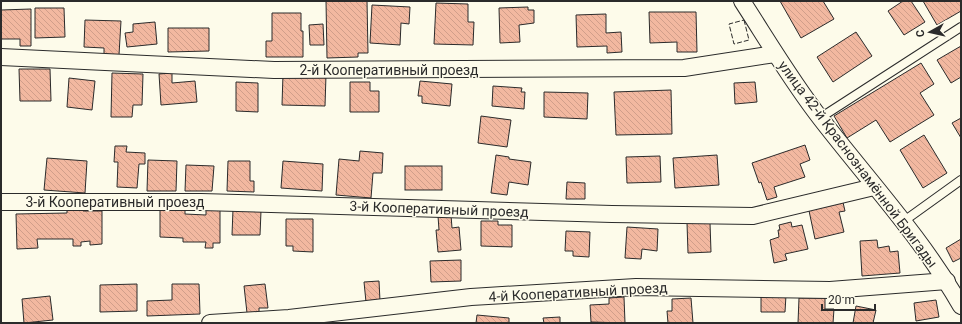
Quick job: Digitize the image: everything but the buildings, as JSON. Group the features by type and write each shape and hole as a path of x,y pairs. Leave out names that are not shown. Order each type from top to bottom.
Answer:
{"street":[{"name":"улица 42-й Краснознамённой Бригады","path":"742,1 775,54 820,118 874,187 904,221 947,282 961,306"},
{"name":"2-й Кооперативный проезд","path":"1,57 274,70 305,70 684,68 775,54"},
{"name":"3-й Кооперативный проезд","path":"1,202 201,202 612,214 753,216 874,187"},
{"name":"4-й Кооперативный проезд","path":"210,323 289,318 471,297 636,287 830,290 947,282"}],"lane":[{"path":"820,118 961,26"},
{"path":"904,221 961,180"}],"fence":[{"path":"744,20 749,40 734,44 729,24 744,20"}]}
